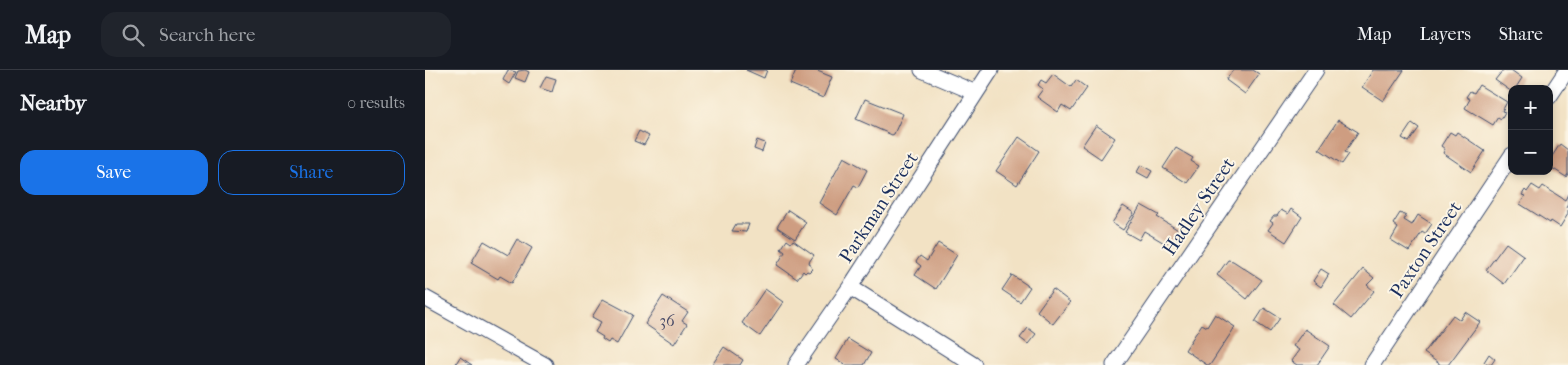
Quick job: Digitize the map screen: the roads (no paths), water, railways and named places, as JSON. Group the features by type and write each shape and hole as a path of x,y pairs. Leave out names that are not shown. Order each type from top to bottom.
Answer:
{"street":[{"path":"922,70 976,93"},
{"name":"Parkman Street","path":"796,365 850,287 991,70"},
{"name":"Hadley Street","path":"1114,365 1316,70"},
{"path":"1553,91 1567,70"},
{"name":"Paxton Street","path":"1372,365 1508,161"},
{"path":"850,287 974,365"},
{"path":"425,298 545,365"}]}
